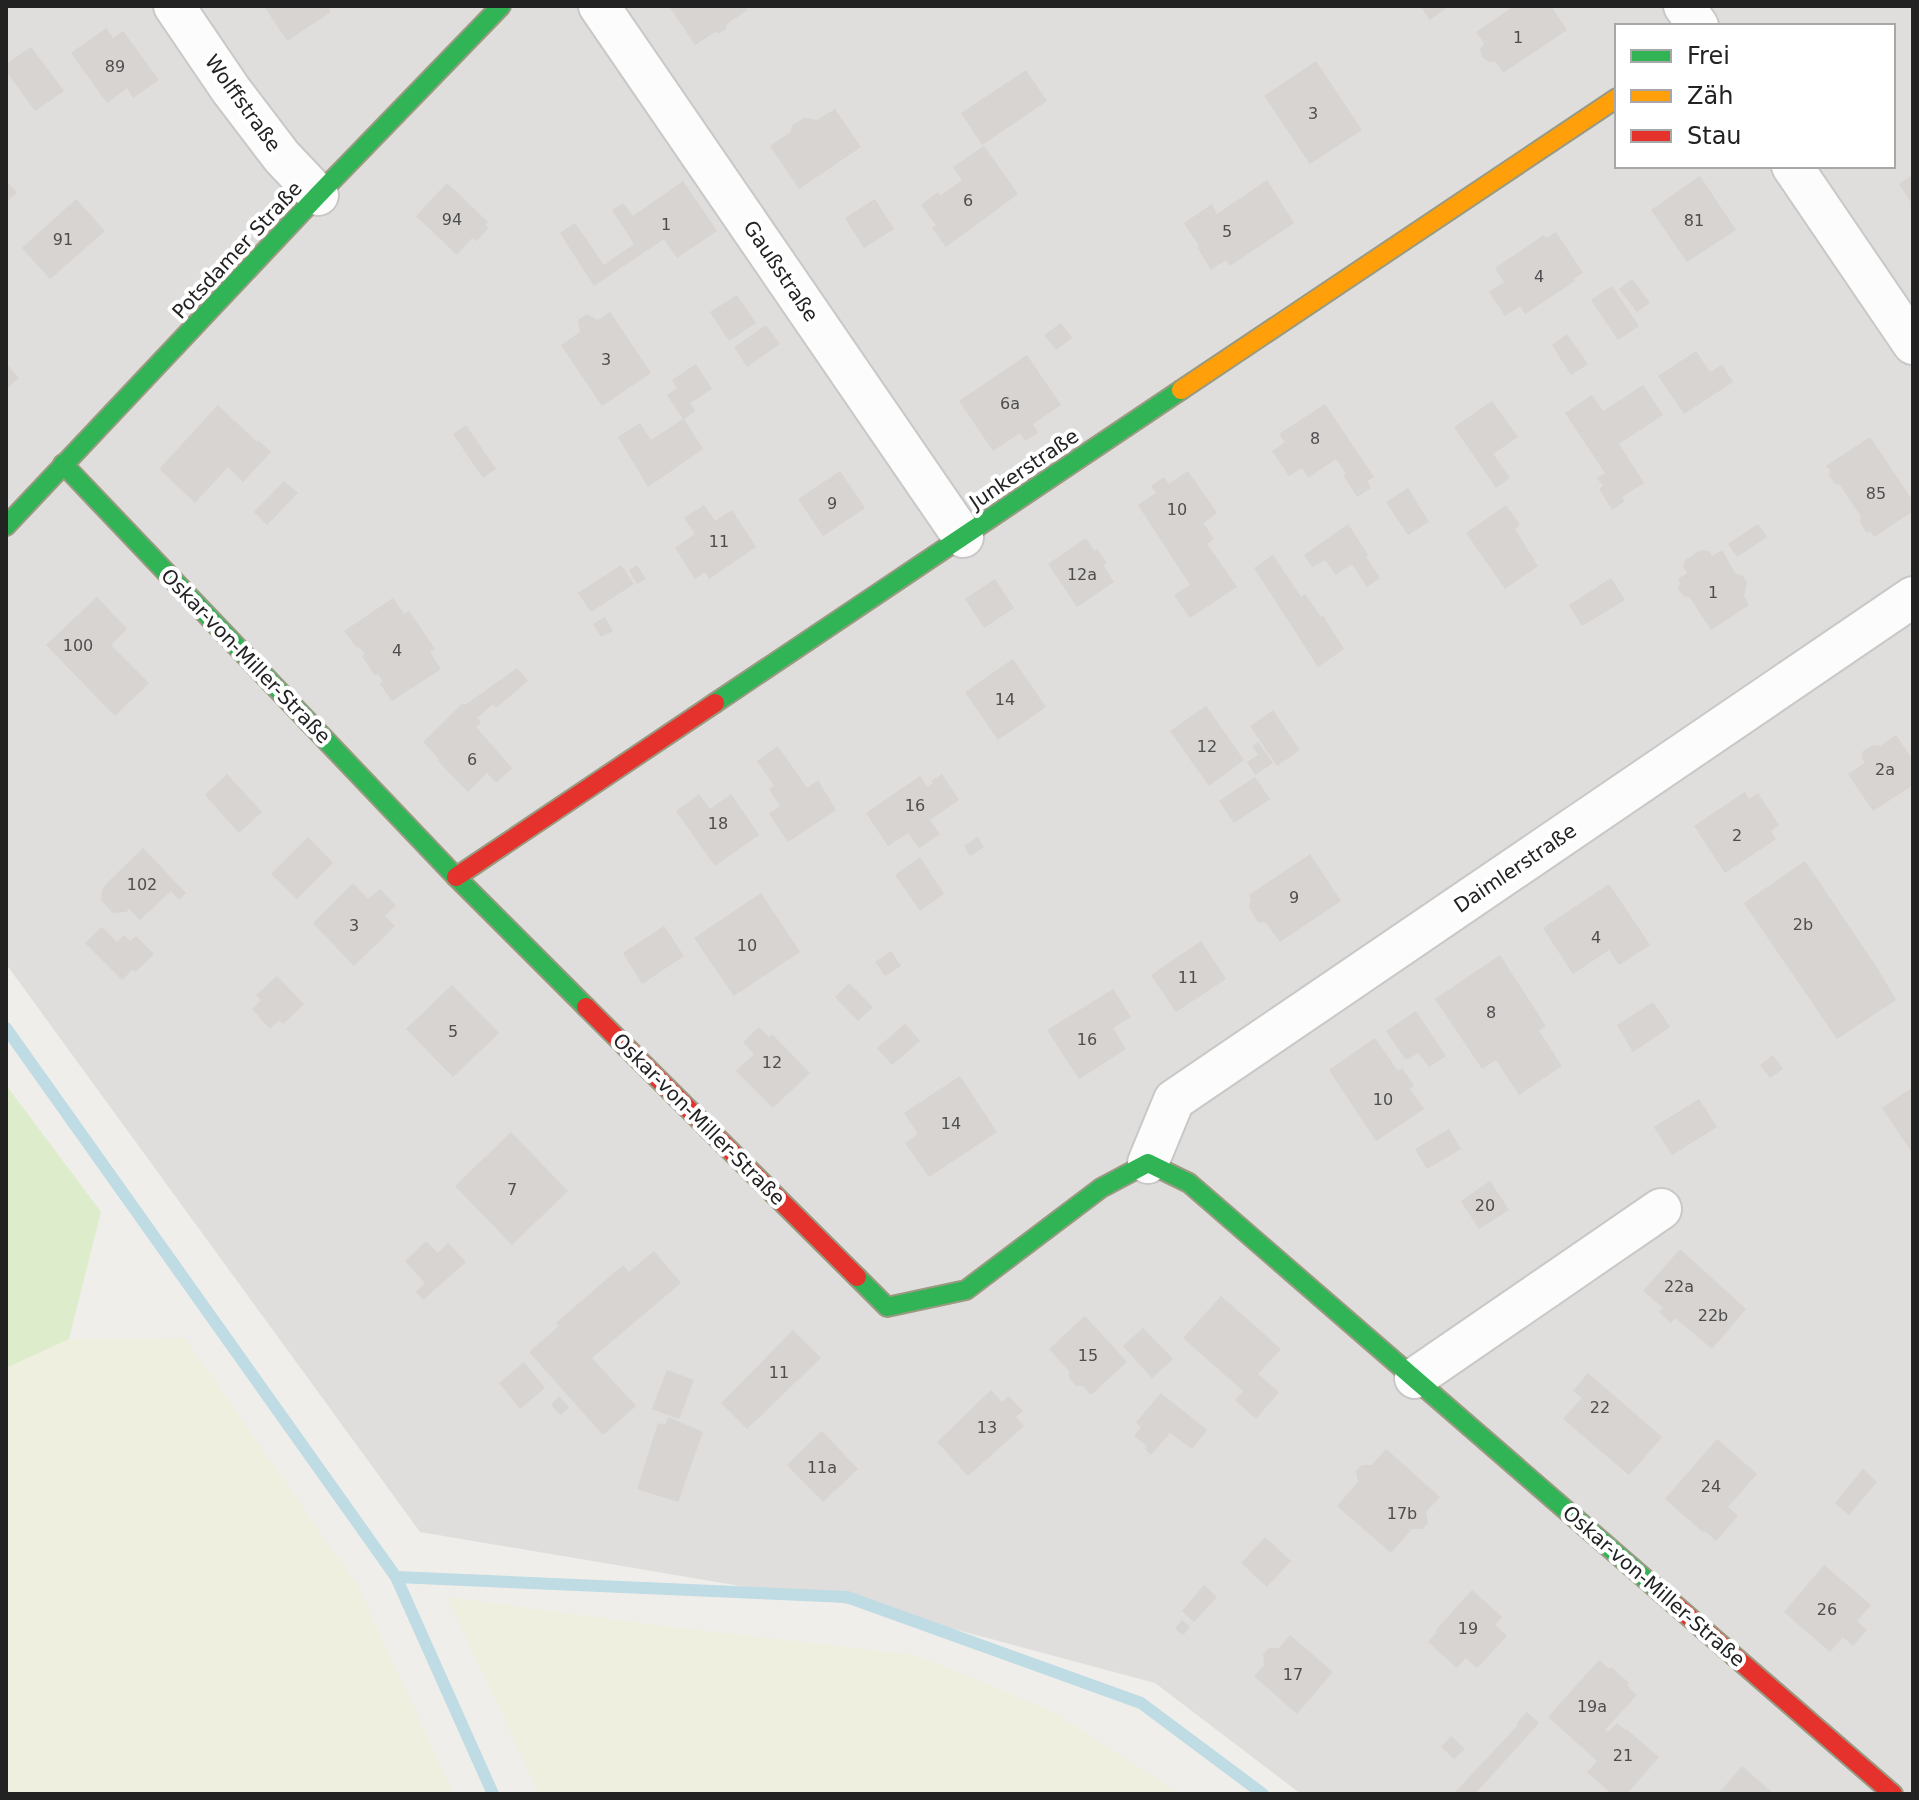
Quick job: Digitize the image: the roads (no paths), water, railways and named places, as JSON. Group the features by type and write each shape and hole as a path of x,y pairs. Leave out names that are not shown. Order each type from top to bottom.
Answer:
{"street":[{"name":"Wolffstraße","path":"174,6 265,135 318,195"},
{"name":"Potsdamer Straße","path":"6,526 501,6"},
{"name":"Gaußstraße","path":"599,6 963,537"},
{"path":"1684,6 1697,24"},
{"name":"Junkerstraße","path":"456,877 1615,99"},
{"path":"1793,168 1913,344"},
{"name":"Oskar-von-Miller-Straße","path":"63,464 456,877 887,1307 966,1290 1101,1188 1148,1163 1189,1183 1893,1794"},
{"name":"Daimlerstraße","path":"1148,1163 1174,1100 1913,597"},
{"path":"1415,1378 1661,1209"}],"waterway":[{"path":"6,1028 396,1577 493,1794"},
{"path":"396,1577 847,1597 1141,1703 1263,1794"}]}
